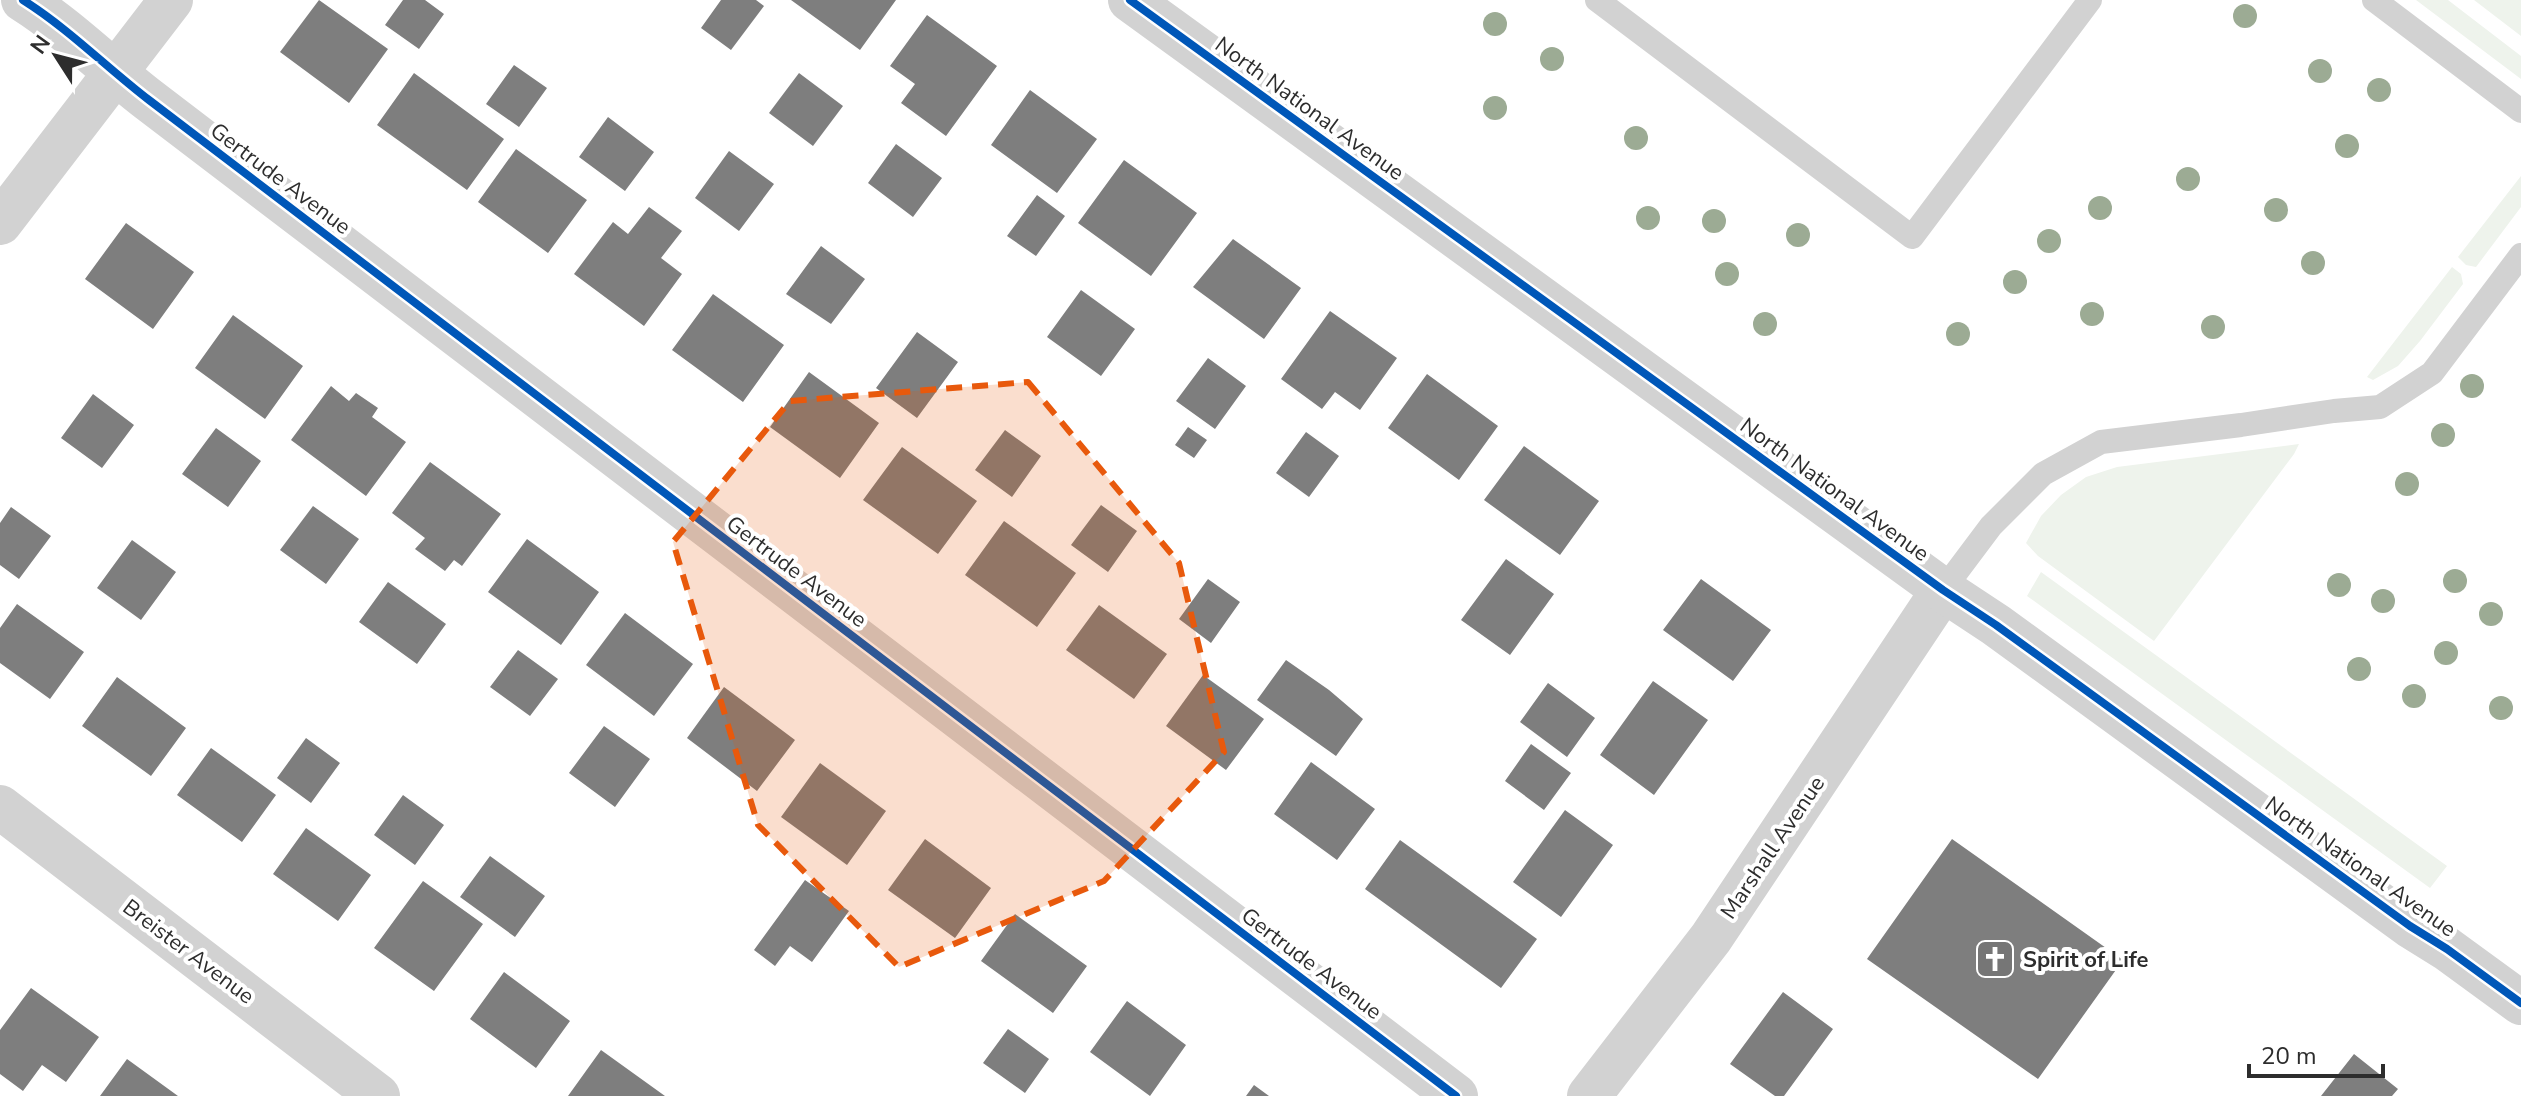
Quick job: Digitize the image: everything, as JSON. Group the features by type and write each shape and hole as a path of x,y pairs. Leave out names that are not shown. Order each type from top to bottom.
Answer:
{"street":[{"name":"Gertrude Avenue","path":"23,0 74,36 115,74 1456,1096"},
{"path":"0,223 171,0"},
{"name":"North National Avenue","path":"1130,0 1943,590 2521,1003"},
{"name":"Marshall Avenue","path":"1589,1096 1711,938 1943,590"},
{"name":"Breister Avenue","path":"0,807 378,1096"}],"lane":[{"path":"1597,0 1912,237 2090,0"},
{"path":"2374,0 2521,111"},
{"path":"1943,590 1991,526 2043,474 2101,442 2380,407 2432,373 2521,255"}],"highlighted area":[{"path":"1028,382 1179,563 1224,752 1104,881 899,967 758,825 673,542 790,401"}],"shaded area":[{"path":"2416,0 2448,0 2521,56 2521,79"},
{"path":"2474,0 2521,0 2521,36"},
{"path":"2521,176 2521,207 2476,267 2466,265 2458,257"},
{"path":"2452,267 2461,274 2463,284 2420,341 2398,366 2373,380 2367,377"},
{"path":"2299,444 2154,641 2038,556 2026,543 2041,516 2061,495 2086,477 2117,467"},
{"path":"2041,572 2447,866 2430,888 2027,596"}],"building":[{"path":"319,0 388,49 349,103 280,52"},
{"path":"403,0 425,0 444,14 419,49 385,25"},
{"path":"721,0 756,0 764,6 731,50 701,28"},
{"path":"791,0 896,0 860,50"},
{"path":"927,15 997,66 946,136 901,103 915,84 890,66"},
{"path":"514,65 547,88 519,127 486,104"},
{"path":"414,73 504,139 467,190 377,125"},
{"path":"799,73 843,106 813,146 769,113"},
{"path":"1030,90 1097,139 1057,193 991,145"},
{"path":"608,117 654,152 625,191 579,157"},
{"path":"896,144 942,178 913,217 868,183"},
{"path":"516,149 587,200 548,253 478,202"},
{"path":"729,151 774,184 739,231 695,198"},
{"path":"1124,160 1197,213 1151,276 1078,223"},
{"path":"1037,195 1065,216 1036,256 1007,236"},
{"path":"649,207 682,231 661,258 682,274 644,326 574,274 613,222 628,234"},
{"path":"126,223 194,272 153,329 85,279"},
{"path":"1233,239 1301,288 1264,339 1193,287"},
{"path":"821,246 865,279 831,324 786,294"},
{"path":"1081,290 1135,329 1101,376 1047,337"},
{"path":"713,294 784,345 743,402 672,350"},
{"path":"1330,311 1397,358 1360,410 1335,392 1322,409 1281,379"},
{"path":"233,315 303,366 265,419 195,368"},
{"path":"917,332 958,362 917,418 876,388"},
{"path":"1208,358 1246,386 1215,429 1176,401"},
{"path":"809,372 879,423 840,478 770,427"},
{"path":"1427,374 1498,426 1459,480 1388,428"},
{"path":"331,386 349,401 356,393 378,408 372,417 406,442 366,496 291,440"},
{"path":"93,394 134,425 102,468 61,438"},
{"path":"1188,427 1207,440 1194,458 1175,445"},
{"path":"216,428 261,461 228,507 182,474"},
{"path":"1005,430 1041,456 1012,497 975,470"},
{"path":"1306,432 1339,456 1309,497 1276,473"},
{"path":"1524,446 1599,501 1560,555 1484,500"},
{"path":"902,447 977,501 938,554 863,500"},
{"path":"430,462 501,514 462,566 454,560 445,571 415,549 425,538 392,513"},
{"path":"1101,505 1137,531 1108,572 1071,545"},
{"path":"313,506 359,539 326,584 280,550"},
{"path":"11,507 51,536 19,579 0,565 0,523"},
{"path":"1004,521 1076,573 1037,627 965,575"},
{"path":"527,539 599,592 561,645 488,592"},
{"path":"132,540 176,572 141,620 97,588"},
{"path":"1506,559 1554,594 1510,655 1461,620"},
{"path":"1208,579 1240,602 1211,643 1179,619"},
{"path":"1701,579 1771,630 1733,681 1663,630"},
{"path":"388,582 446,624 417,664 359,622"},
{"path":"17,604 84,652 50,699 0,663 0,628"},
{"path":"1099,605 1167,654 1134,699 1066,650"},
{"path":"625,613 693,664 654,716 586,665"},
{"path":"518,650 558,679 530,716 490,687"},
{"path":"1286,660 1363,719 1336,756 1257,700"},
{"path":"1203,675 1264,719 1226,770 1166,726"},
{"path":"117,677 186,728 151,776 82,726"},
{"path":"1653,681 1708,720 1654,795 1600,755"},
{"path":"1548,683 1595,718 1567,757 1520,722"},
{"path":"724,687 795,740 757,791 687,738"},
{"path":"604,726 650,759 615,807 569,773"},
{"path":"306,738 340,763 311,803 277,778"},
{"path":"1531,744 1571,773 1544,810 1505,781"},
{"path":"211,748 276,795 242,842 177,795"},
{"path":"1311,762 1375,809 1337,860 1274,814"},
{"path":"820,763 886,811 847,865 781,817"},
{"path":"403,795 444,825 415,865 374,835"},
{"path":"1565,810 1613,845 1561,917 1513,882"},
{"path":"306,828 371,875 338,921 273,874"},
{"path":"925,839 991,888 955,938 888,890"},
{"name":"Spirit of Life","path":"1952,839 2123,960 2038,1079 1867,959"},
{"path":"1400,840 1537,939 1501,988 1365,889"},
{"path":"490,856 545,896 515,937 460,897"},
{"path":"805,880 849,911 812,962 790,946 775,966 754,950"},
{"path":"423,881 483,924 434,991 374,948"},
{"path":"1015,914 1087,966 1053,1013 981,961"},
{"path":"504,972 570,1021 536,1068 470,1019"},
{"path":"31,988 99,1037 66,1082 42,1065 23,1091 0,1074 0,1030"},
{"path":"1783,992 1833,1029 1784,1096 1775,1096 1730,1064"},
{"path":"1127,1001 1186,1045 1150,1096 1090,1052"},
{"path":"1008,1029 1049,1059 1025,1093 983,1063"},
{"path":"601,1050 665,1096 568,1096"},
{"path":"2354,1054 2398,1089 2392,1096 2321,1096"},
{"path":"127,1059 178,1096 100,1096"},
{"path":"1254,1085 1269,1096 1246,1096"}],"cycle path":[{"path":"23,0 56,23 149,100 1456,1096"},
{"path":"1130,0 1943,590 2521,1003"}],"place":[{"name":"Spirit of Life","path":"1995,959"}]}
